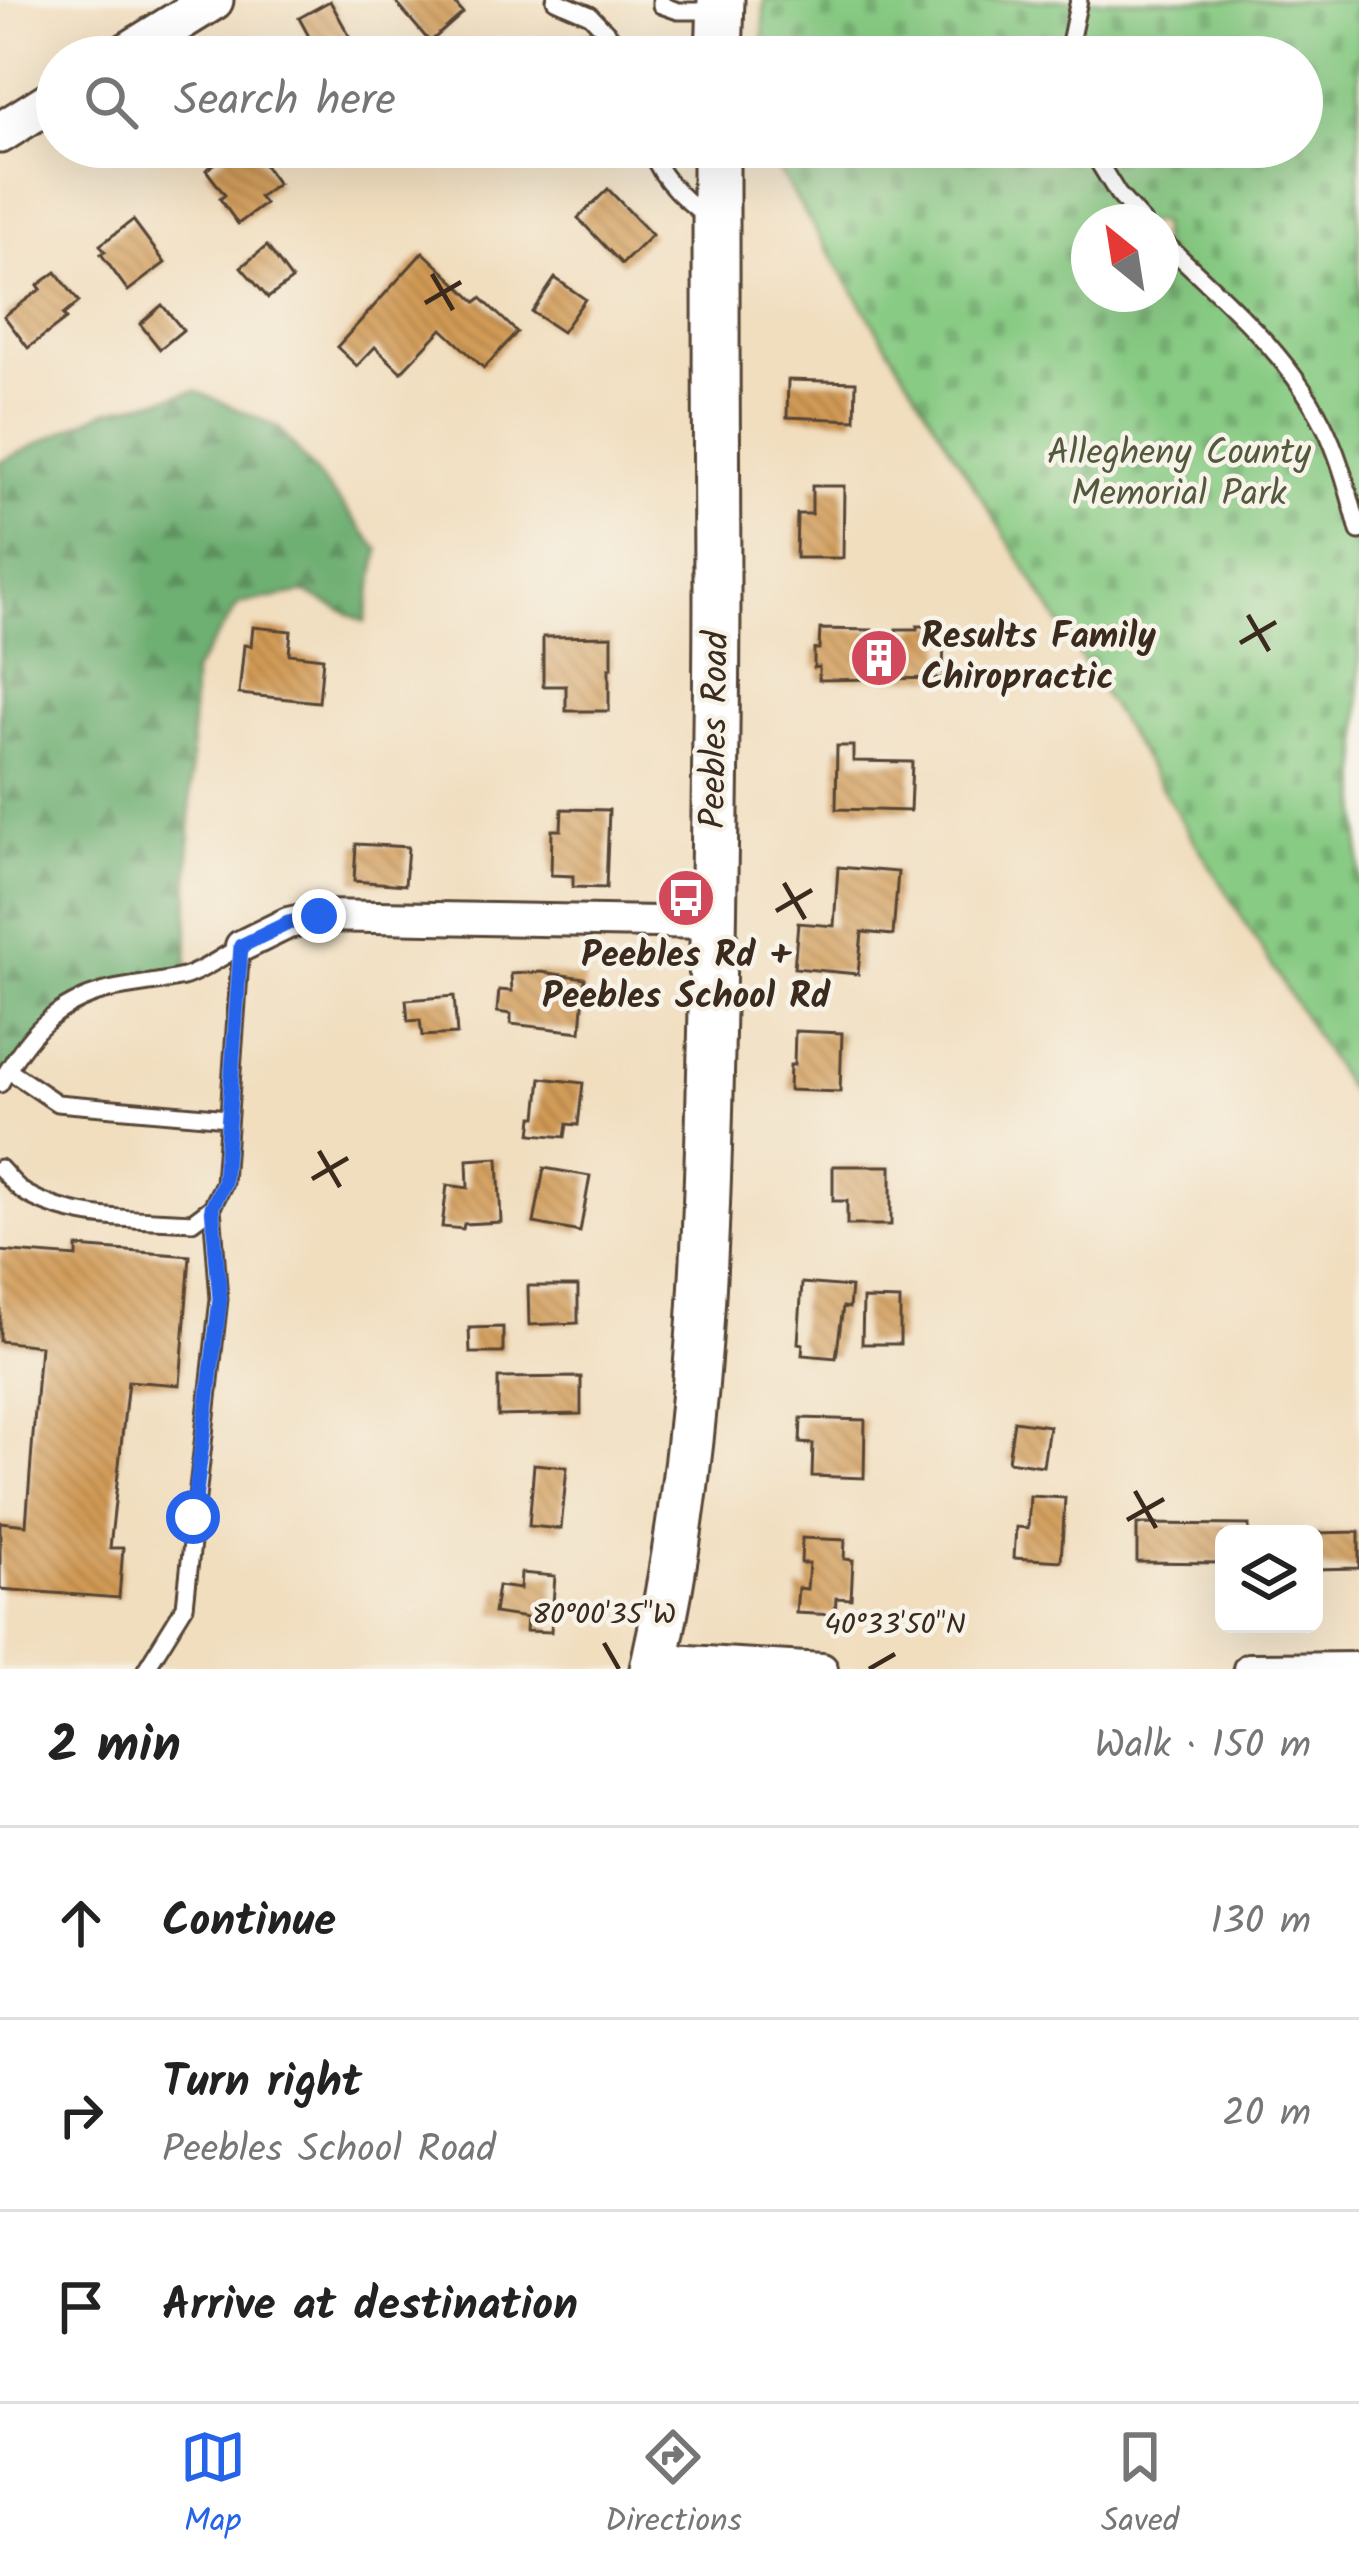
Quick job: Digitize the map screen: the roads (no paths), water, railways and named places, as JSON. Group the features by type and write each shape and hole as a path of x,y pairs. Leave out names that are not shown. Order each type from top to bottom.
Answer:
{"main road":[{"path":"156,36 213,0"},
{"path":"720,36 721,5"},
{"path":"0,133 36,110"},
{"name":"Peebles Road","path":"654,1664 677,1549 701,1330 708,1188 717,586 716,168"}],"street":[{"path":"241,946 288,923 319,916 713,923"},
{"path":"654,1664 822,1669"},
{"path":"1249,1669 1359,1668"}],"lane":[{"path":"555,0 590,15 610,36"},
{"path":"661,0 661,5 678,11 721,5"},
{"path":"1071,36 1078,0"},
{"path":"660,168 682,199 716,224"},
{"path":"1101,168 1127,204"},
{"path":"1179,257 1281,358 1303,389 1327,431 1359,531"},
{"path":"228,1118 57,1103 4,1077 14,1057 43,1023 72,1002 107,990 187,976 241,946"},
{"path":"0,1168 22,1192 88,1215 192,1222 212,1207 224,1183 241,946"},
{"path":"146,1669 185,1606 220,1299 212,1207"}],"place":[{"name":"Results Family Chiropractic","path":"879,658"},
{"name":"Peebles Rd + Peebles School Rd","path":"686,898"}],"park label":[{"name":"Allegheny County Memorial Park","path":"1179,474"}]}
